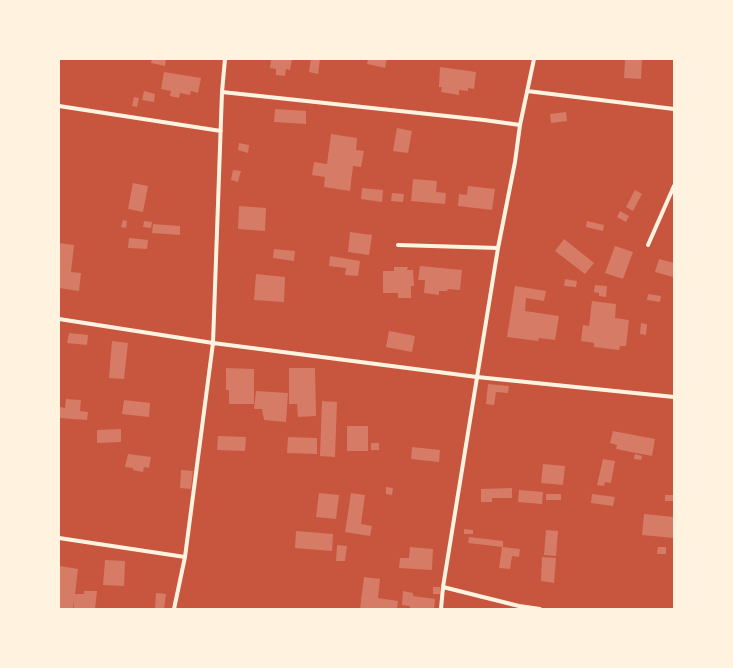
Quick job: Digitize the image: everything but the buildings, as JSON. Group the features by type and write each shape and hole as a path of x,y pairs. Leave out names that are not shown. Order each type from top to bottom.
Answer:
{"street":[{"path":"174,609 185,557 213,343 222,92 225,59"},
{"path":"441,609 443,588 498,248 520,125 534,59"},
{"path":"527,91 674,109"},
{"path":"222,92 520,125"},
{"path":"59,106 221,131"},
{"path":"648,245 674,186"},
{"path":"398,245 498,248"},
{"path":"59,319 213,343 477,377 674,397"},
{"path":"59,538 185,557"},
{"path":"443,588 518,606 540,609"}]}
